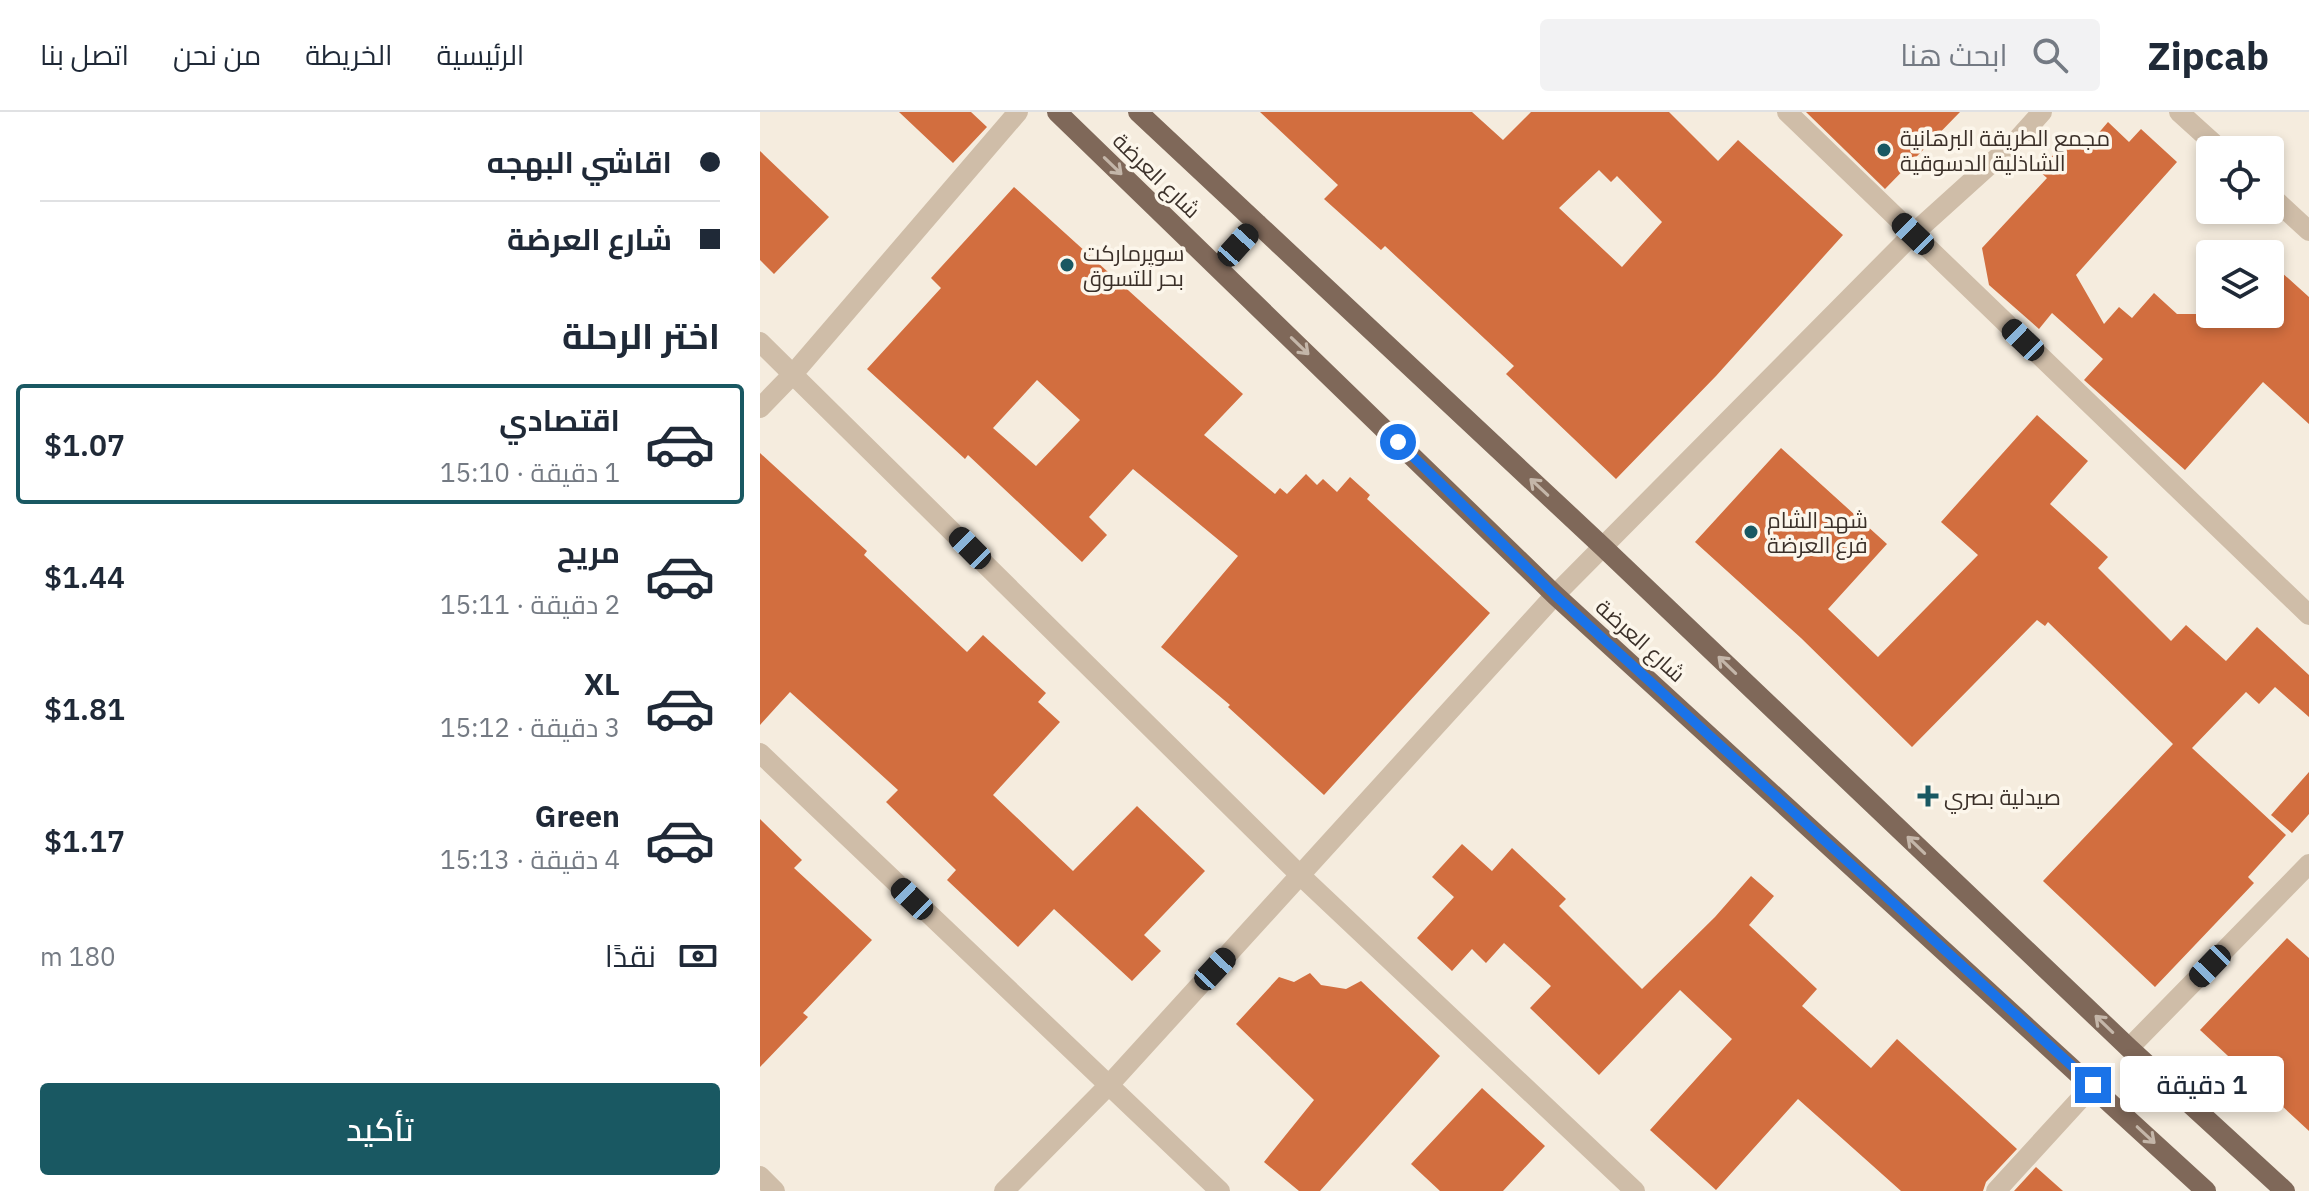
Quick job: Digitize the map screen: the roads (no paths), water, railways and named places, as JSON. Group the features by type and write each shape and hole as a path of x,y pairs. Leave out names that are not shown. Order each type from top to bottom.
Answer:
{"main road":[{"name":"شارع العرضة","path":"1057,112 1555,595 2206,1191"},
{"name":"شارع العرضة","path":"1138,112 1603,547 2129,1048 2285,1191"},
{"path":"1218,267 1258,224"}],"street":[{"path":"760,408 793,374 1018,112"},
{"path":"1787,112 2309,615"},
{"path":"1004,1191 1108,1086 1555,595 1913,234 2016,141 2042,112"},
{"path":"2179,112 2206,136"},
{"path":"2284,208 2309,231"},
{"path":"760,342 1301,876 1635,1191"},
{"path":"760,753 1220,1191"},
{"path":"2129,1048 2309,864"},
{"path":"1996,1191 2093,1085"},
{"path":"760,1176 775,1191"}],"place":[{"name":"مجمع الطريقة البرهانية الشاذلية الدسوقية","path":"1884,150"},
{"name":"سوپرمارکت بحر للتسوق","path":"1067,265"},
{"name":"شهد الشام فرع العرضة","path":"1751,532"},
{"name":"صيدلية بصري","path":"1928,796"}]}
